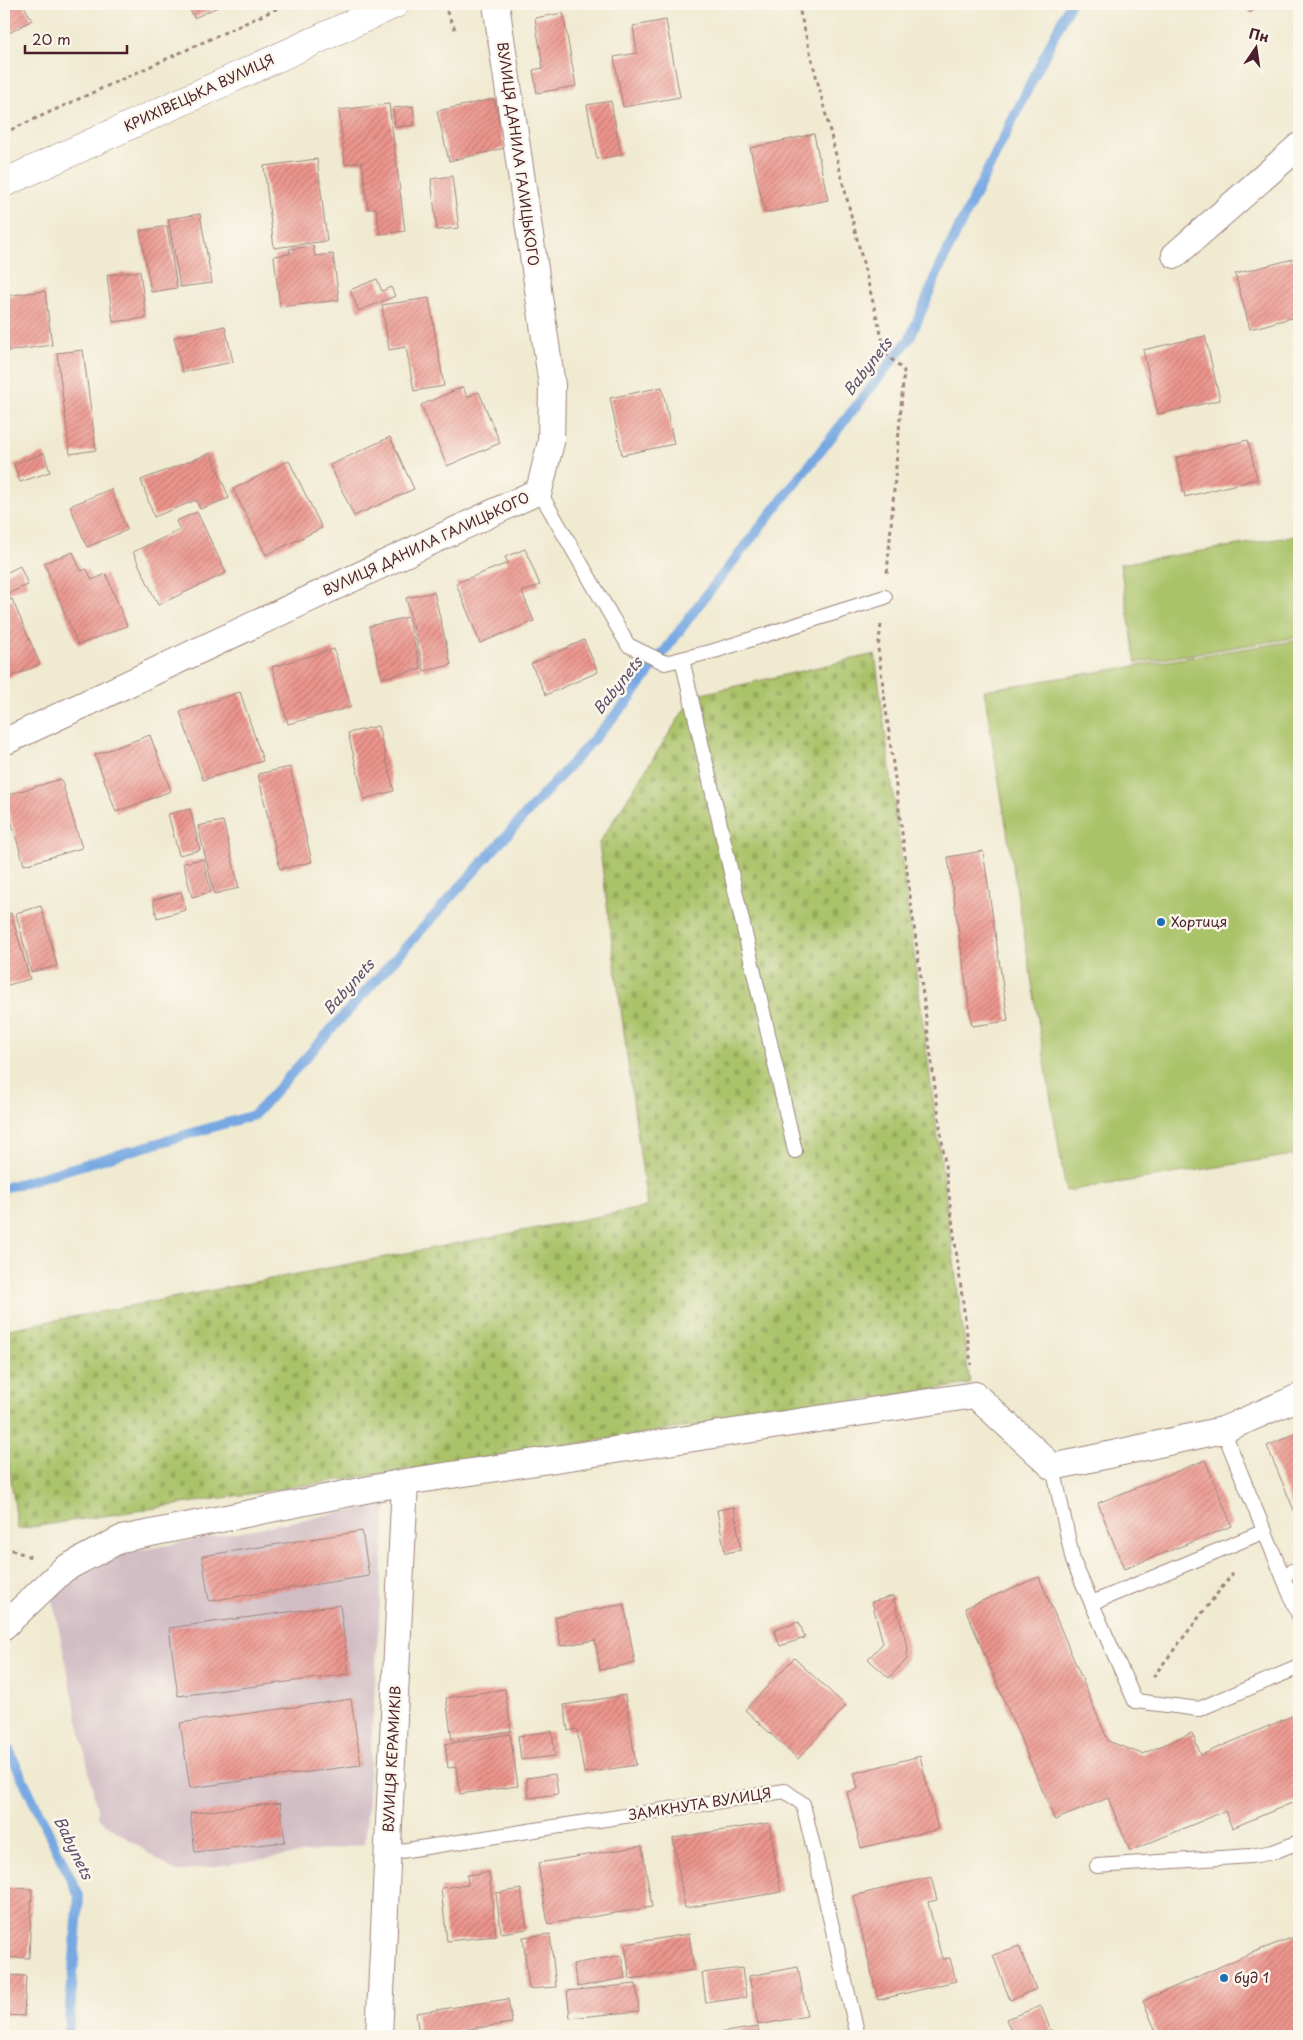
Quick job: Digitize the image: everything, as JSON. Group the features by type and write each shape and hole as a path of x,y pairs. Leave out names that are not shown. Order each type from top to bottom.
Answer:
{"main road":[{"name":"КРИХІВЕЦЬКА ВУЛИЦЯ","path":"4,183 395,4"}],"street":[{"name":"ВУЛИЦЯ ДАНИЛА ГАЛИЦЬКОГО","path":"4,742 539,490 551,442 552,384 496,4"},
{"path":"1175,255 1299,146"},
{"path":"4,1626 64,1569 121,1538 405,1482 975,1395 1053,1467 1223,1430 1299,1396"},
{"name":"ВУЛИЦЯ КЕРАМИКІВ","path":"379,2036 405,1482"}],"lane":[{"path":"539,490 628,645 665,663 723,648 885,597"},
{"path":"682,659 795,1151"},
{"path":"1223,1430 1299,1616"},
{"path":"1053,1467 1073,1561 1135,1701 1199,1709 1299,1667"},
{"path":"1092,1603 1265,1531"},
{"path":"1283,1575 1299,1568"},
{"name":"ЗАМКНУТА ВУЛИЦЯ","path":"388,1853 785,1791 803,1804 858,2036"},
{"path":"1097,1866 1251,1856 1273,1852 1299,1842"}],"path":[{"path":"4,133 287,4"},
{"path":"442,4 455,29"},
{"path":"798,4 886,354 904,371 885,597 878,648 975,1395"},
{"path":"1135,1701 1235,1570"}],"shaded area":[{"path":"386,1504 365,1844 176,1872 99,1819 51,1592 125,1553"}],"green space":[{"path":"1296,536 1299,559 1299,637 1136,663 1120,564"},
{"name":"Хортиця","path":"1299,640 1299,1154 1066,1191 984,690"},
{"path":"875,654 970,1384 18,1529 4,1432 4,1330 647,1207 599,843 693,696"}],"building":[{"path":"4,4 23,4 32,20 4,36"},
{"path":"187,4 219,4 220,6 194,18"},
{"path":"1244,4 1264,4 1250,13"},
{"path":"563,13 576,86 537,93 533,70 543,68 535,18"},
{"path":"666,20 680,97 623,107 614,57 637,53 633,26"},
{"path":"494,99 505,148 449,161 437,111"},
{"path":"611,101 621,155 597,159 587,105"},
{"path":"389,104 405,231 380,234 376,208 368,209 362,162 345,164 339,110"},
{"path":"413,106 415,125 395,127 393,108"},
{"path":"814,134 828,200 765,213 750,148"},
{"path":"317,159 327,241 274,248 264,166"},
{"path":"452,176 459,228 437,230 431,179"},
{"path":"200,214 212,283 180,287 168,219"},
{"path":"167,226 177,288 151,292 140,231"},
{"path":"313,246 315,256 333,254 339,300 280,307 274,256 290,254 289,249"},
{"path":"1297,258 1299,267 1299,316 1250,329 1235,274"},
{"path":"140,271 146,318 113,322 107,275"},
{"path":"377,279 382,291 391,287 395,296 359,311 350,290"},
{"path":"45,291 52,345 8,351 4,317 4,296"},
{"path":"429,298 444,386 414,391 406,347 389,350 382,305"},
{"path":"225,326 233,362 182,372 174,337"},
{"path":"1205,336 1220,400 1158,414 1143,350"},
{"path":"83,350 96,450 70,454 57,353"},
{"path":"463,387 467,397 479,392 500,443 447,466 421,405"},
{"path":"662,387 674,444 622,455 610,398"},
{"path":"390,437 414,489 354,516 330,465"},
{"path":"1248,440 1257,479 1185,497 1176,458"},
{"path":"44,453 50,472 20,482 14,464"},
{"path":"211,453 229,498 200,509 196,500 154,517 141,480"},
{"path":"289,461 322,528 266,555 233,489"},
{"path":"111,489 127,530 87,547 70,506"},
{"path":"197,512 226,573 158,605 133,552 180,530 176,521"},
{"path":"525,549 540,585 522,592 534,621 480,643 456,583 508,563 505,557"},
{"path":"73,552 81,571 87,569 92,580 106,574 127,626 78,645 44,563"},
{"path":"20,566 28,585 4,595 4,574"},
{"path":"434,592 451,665 424,671 406,598"},
{"path":"12,599 40,664 4,680 4,602"},
{"path":"408,617 421,669 382,678 369,626"},
{"path":"584,640 598,672 546,695 531,664"},
{"path":"334,649 351,707 288,724 272,667"},
{"path":"240,692 263,761 203,780 180,712"},
{"path":"378,726 394,791 364,799 348,733"},
{"path":"150,735 171,791 116,812 95,755"},
{"path":"290,767 312,862 280,869 258,774"},
{"path":"61,779 82,848 24,865 4,796"},
{"path":"190,809 200,850 179,855 168,814"},
{"path":"223,821 239,888 214,894 198,826"},
{"path":"983,851 1008,1021 972,1026 948,857"},
{"path":"203,859 211,892 192,897 183,863"},
{"path":"181,892 186,910 157,918 153,900"},
{"path":"41,906 57,966 31,972 16,913"},
{"path":"11,913 30,979 4,986 4,915"},
{"path":"1299,1432 1299,1522 1267,1446"},
{"path":"1205,1460 1232,1526 1124,1569 1098,1503"},
{"path":"734,1507 741,1550 725,1553 717,1510"},
{"path":"362,1531 369,1576 209,1601 202,1556"},
{"path":"1039,1577 1108,1741 1142,1754 1192,1733 1201,1755 1299,1713 1299,1800 1232,1828 1225,1811 1130,1851 1108,1798 1055,1820 965,1608"},
{"path":"893,1596 908,1648 907,1659 889,1678 868,1659 883,1643 872,1602"},
{"path":"624,1604 635,1663 600,1670 595,1640 561,1646 555,1617"},
{"path":"340,1605 349,1674 178,1696 169,1628"},
{"path":"799,1622 805,1638 780,1646 774,1630"},
{"path":"794,1658 846,1706 798,1759 745,1710"},
{"path":"505,1689 511,1731 452,1740 446,1698"},
{"path":"625,1695 636,1765 584,1773 577,1729 568,1731 564,1705"},
{"path":"351,1699 361,1765 190,1788 180,1723"},
{"path":"552,1731 555,1756 521,1760 518,1736"},
{"path":"510,1734 518,1786 460,1794 456,1767 448,1768 445,1744"},
{"path":"920,1756 938,1829 861,1848 847,1792 858,1789 854,1773"},
{"path":"555,1774 558,1794 529,1798 526,1778"},
{"path":"280,1803 285,1842 195,1852 190,1813"},
{"path":"769,1823 781,1892 685,1908 673,1838"},
{"path":"642,1846 652,1907 548,1924 538,1863"},
{"path":"489,1872 496,1936 447,1941 441,1888 468,1885 467,1875"},
{"path":"931,1877 937,1900 928,1902 942,1959 950,1958 956,1981 878,2000 853,1896"},
{"path":"4,1887 32,1889 29,1958 4,1957"},
{"path":"521,1889 527,1929 501,1933 496,1893"},
{"path":"550,1934 556,1987 529,1989 523,1937"},
{"path":"689,1934 694,1970 630,1979 625,1944"},
{"name":"буд 1","path":"1299,1935 1299,2036 1158,2036 1143,2001 1246,1955"},
{"path":"1019,1946 1036,1989 1010,2000 993,1955"},
{"path":"621,1955 625,1978 578,1987 573,1964"},
{"path":"798,1967 807,2016 758,2025 749,1976"},
{"path":"742,1968 746,1997 706,2003 702,1973"},
{"path":"4,1975 26,1976 24,2016 4,2015"},
{"path":"636,1984 639,2011 570,2018 567,1991"},
{"path":"508,1999 512,2023 419,2036 416,2013"},
{"path":"1041,2006 1053,2036 1013,2036 1006,2019"},
{"path":"758,2027 759,2036 705,2036 705,2035"}],"waterway":[{"name":"Babynets","path":"4,1188 254,1115 628,701 697,607 910,338 943,260 1070,4"},
{"name":"Babynets","path":"4,1740 79,1896 68,2036"}],"place":[{"name":"Хортиця","path":"1161,922"},
{"name":"буд 1","path":"1224,1978"}]}
